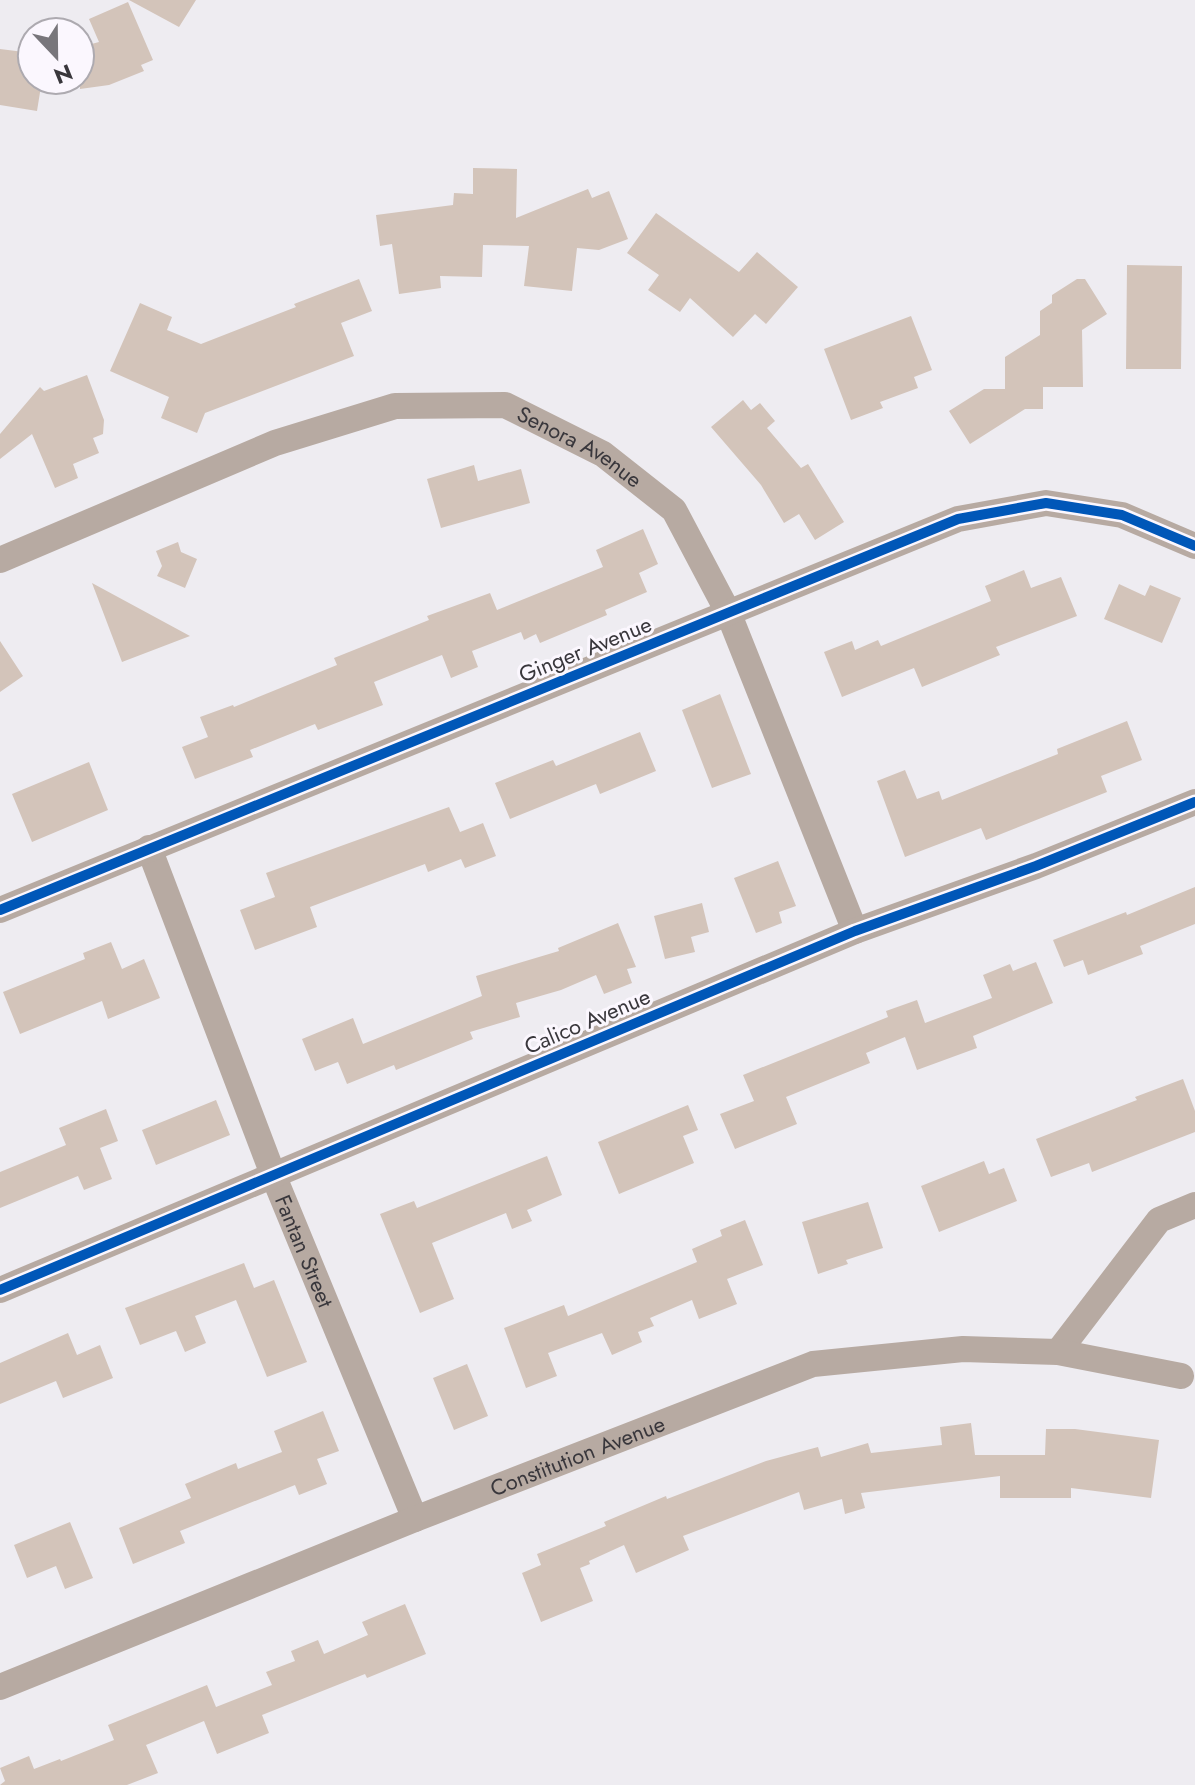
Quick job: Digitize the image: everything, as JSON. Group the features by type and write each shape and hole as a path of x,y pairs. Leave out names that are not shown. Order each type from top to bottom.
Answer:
{"street":[{"name":"Senora Avenue","path":"0,560 275,443 380,410 395,406 505,405 603,454 674,510 728,612 855,931"},
{"name":"Ginger Avenue","path":"0,910 958,519 1046,503 1122,515 1195,546"},
{"name":"Calico Avenue","path":"0,1290 855,931 1036,866 1195,802"},
{"name":"Fantan Street","path":"149,848 274,1177 415,1519"},
{"path":"1058,1352 1159,1220 1195,1205"},
{"name":"Constitution Avenue","path":"0,1687 415,1519 813,1364 963,1349 1058,1352 1181,1376"}],"building":[{"path":"129,0 196,0 179,27"},
{"path":"128,2 153,60 141,65 144,71 96,87 96,43 99,42 96,16"},
{"path":"0,49 16,51 16,96 39,96 37,111 0,105"},
{"path":"473,168 517,169 516,218 588,189 592,198 609,191 628,239 599,250 577,248 572,291 524,286 529,246 483,245 482,277 440,276 441,288 399,294 392,244 380,246 376,215 453,205 454,193 473,194"},
{"path":"656,213 739,272 757,252 798,287 766,324 755,314 733,337 690,298 680,312 648,290 659,275 627,253"},
{"path":"1127,265 1182,266 1181,369 1126,369"},
{"path":"359,279 372,311 341,323 354,356 205,413 197,433 161,418 169,397 110,371 140,303 172,317 167,330 201,344"},
{"path":"1077,279 1085,279 1107,314 1082,330 1083,387 1043,387 1043,409 1025,409 970,444 949,411 984,389 1005,389 1005,357 1040,335 1040,311 1052,303 1052,295"},
{"path":"911,316 932,370 914,377 918,388 880,402 883,408 851,420 824,349"},
{"path":"87,375 104,420 103,434 93,438 99,453 73,464 78,478 55,488 32,434 0,459 0,434 40,387 44,391"},
{"path":"743,400 751,410 760,403 775,421 767,428 801,468 808,464 844,522 815,540 799,514 784,523 761,485 711,427"},
{"path":"474,465 478,481 521,469 530,503 441,528 427,479"},
{"path":"643,529 658,564 639,573 647,592 605,610 607,615 540,643 536,634 524,640 521,632 472,651 478,667 451,678 442,655 374,682 383,705 318,730 315,724 250,750 253,757 195,779 182,747 208,737 200,717 234,707 337,665 334,658 429,620 427,616 490,593 497,610 603,567 596,550"},
{"path":"178,542 181,552 197,559 185,588 157,576 162,566 156,551"},
{"path":"1024,570 1031,588 1061,577 1077,616 996,647 1000,655 922,687 914,668 842,697 824,652 852,641 855,650 878,640 881,646 991,601 985,586"},
{"path":"92,583 190,636 122,662"},
{"path":"1119,584 1145,596 1150,585 1181,598 1162,643 1104,619"},
{"path":"0,641 23,676 0,692"},
{"path":"720,694 751,774 712,788 682,710"},
{"path":"1127,721 1142,760 1101,776 1107,792 986,840 981,828 905,857 877,781 905,770 917,799 939,791 942,800 1058,754 1057,749"},
{"path":"640,732 656,771 600,794 596,784 510,819 495,783 553,760 556,766"},
{"path":"89,762 108,810 32,842 12,794"},
{"path":"449,807 460,832 483,823 496,856 465,868 461,859 428,872 425,864 310,907 317,927 255,950 240,910 275,897 266,873"},
{"path":"778,861 796,906 779,912 782,923 756,933 734,878"},
{"path":"1195,887 1195,924 1140,946 1143,954 1088,975 1083,960 1064,967 1053,940 1126,912 1127,915"},
{"path":"702,903 709,932 691,937 695,952 665,959 654,916"},
{"path":"618,923 636,967 627,969 632,983 604,994 596,975 561,990 516,1003 520,1017 470,1032 473,1039 396,1070 394,1065 347,1084 338,1062 315,1071 302,1039 353,1018 363,1044 482,996 476,976 559,951 558,948"},
{"path":"111,942 122,969 144,959 160,998 108,1019 102,1001 20,1034 3,992 85,959 83,953"},
{"path":"1036,962 1053,1003 973,1036 977,1048 917,1070 905,1037 866,1053 870,1063 786,1097 797,1124 735,1149 720,1114 754,1101 743,1075 888,1017 886,1011 917,1000 925,1023 992,998 983,975 1010,964 1013,971"},
{"path":"1183,1079 1195,1111 1195,1132 1092,1172 1089,1163 1051,1177 1036,1139"},
{"path":"216,1100 230,1135 156,1165 142,1130"},
{"path":"688,1105 698,1130 683,1136 694,1163 619,1194 598,1142"},
{"path":"106,1109 118,1141 100,1148 112,1179 84,1190 78,1176 0,1208 0,1172 66,1145 59,1128"},
{"path":"547,1156 562,1195 527,1210 532,1221 512,1229 506,1213 432,1243 454,1299 420,1313 380,1214 414,1201 417,1208"},
{"path":"984,1161 989,1174 1004,1168 1017,1201 939,1232 921,1186"},
{"path":"868,1202 883,1248 846,1260 848,1264 818,1274 802,1222"},
{"path":"745,1220 763,1265 727,1279 737,1304 699,1319 692,1300 650,1318 654,1326 638,1332 642,1342 612,1355 602,1333 548,1353 557,1376 526,1388 504,1328 564,1305 568,1316 697,1262 692,1249 722,1236 720,1230"},
{"path":"244,1263 254,1288 274,1280 307,1362 267,1377 236,1300 195,1316 206,1343 185,1352 176,1331 140,1345 125,1308"},
{"path":"68,1333 77,1355 100,1345 113,1378 63,1398 56,1381 0,1404 0,1363"},
{"path":"467,1364 488,1416 454,1430 433,1378"},
{"path":"323,1411 339,1451 317,1459 327,1484 299,1495 295,1485 180,1531 185,1543 133,1564 119,1528 191,1498 185,1484 236,1463 238,1469 282,1452 274,1431"},
{"path":"971,1423 975,1455 1045,1455 1046,1429 1075,1429 1159,1440 1151,1498 1071,1488 1071,1498 1000,1498 1000,1476 861,1493 865,1508 845,1514 842,1499 804,1510 799,1492 683,1536 689,1550 636,1573 624,1545 589,1561 590,1564 580,1568 593,1601 541,1622 522,1573 541,1565 537,1554 606,1526 604,1522 666,1496 667,1499 766,1461 818,1447 821,1457 868,1443 871,1453 942,1445 940,1427"},
{"path":"70,1522 93,1578 65,1589 56,1566 27,1578 14,1545"},
{"path":"405,1604 426,1654 367,1678 365,1674 262,1715 269,1733 217,1754 204,1721 146,1745 158,1773 127,1785 0,1785 5,1781 0,1768 29,1756 34,1769 114,1740 108,1725 207,1685 216,1707 272,1685 266,1672 295,1661 291,1651 318,1640 324,1654 368,1635 362,1622"}],"cycle path":[{"path":"0,910 958,519 1046,503 1122,515 1195,546"},
{"path":"0,1290 855,931 1036,866 1195,802"}]}
